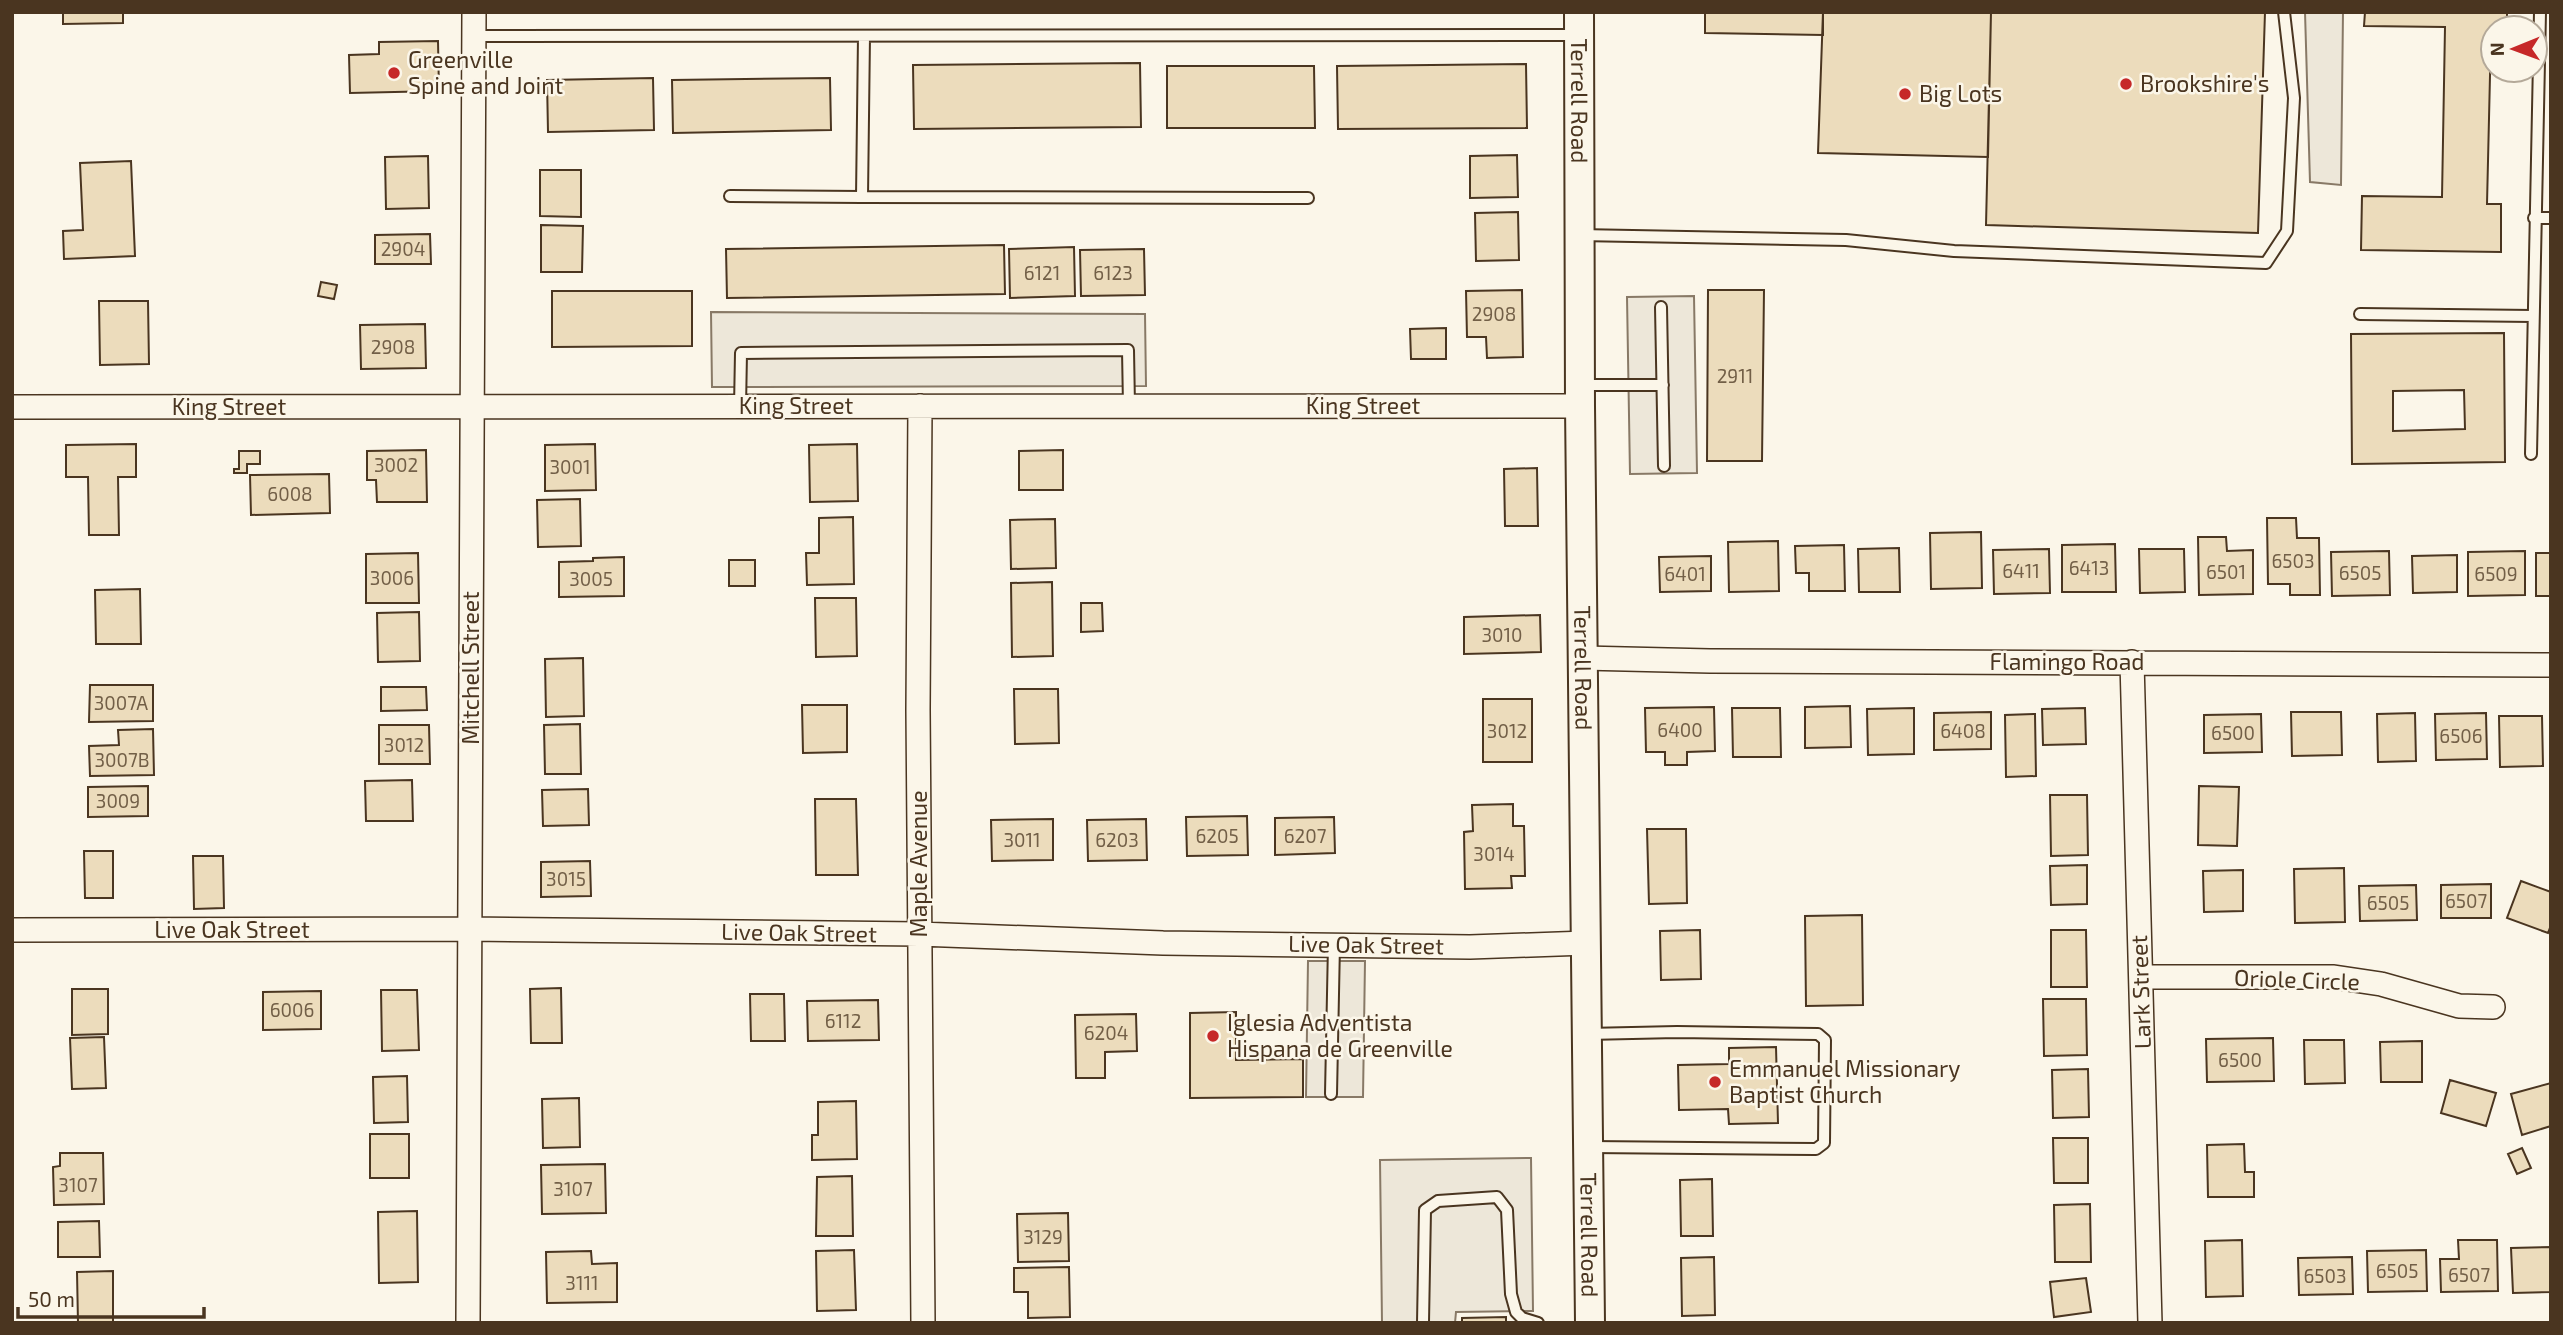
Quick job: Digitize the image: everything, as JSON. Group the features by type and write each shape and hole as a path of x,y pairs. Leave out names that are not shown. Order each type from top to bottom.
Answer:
{"street":[{"name":"Mitchell Street","path":"468,1323 474,12"},
{"name":"Terrell Road","path":"1579,23 1580,396 1590,1323"},
{"name":"King Street","path":"12,407 1129,406 1580,396"},
{"name":"Maple Avenue","path":"920,406 919,934 923,1323"},
{"name":"Flamingo Road","path":"1583,658 2551,665"},
{"name":"Lark Street","path":"2132,662 2150,1323"},
{"name":"Live Oak Street","path":"12,930 468,929 919,934 1163,943 1470,947 1586,943"},
{"name":"Oriole Circle","path":"2141,977 2334,977 2381,984 2459,1006 2493,1007"}],"lane":[{"path":"1579,235 1846,240 1954,251 2266,263 2287,231 2294,98 2284,12"},
{"path":"2531,454 2540,12"},
{"path":"474,36 864,36 1579,23"},
{"path":"862,197 864,36"},
{"path":"730,196 1308,198"},
{"path":"2534,218 2551,218"},
{"path":"1661,307 1664,466"},
{"path":"2360,314 2533,316"},
{"path":"740,407 741,353 1114,350 1128,350 1129,406"},
{"path":"1580,396 1662,385"},
{"path":"1331,1094 1334,944"},
{"path":"1587,1034 1818,1034 1825,1040 1824,1143 1816,1149 1588,1147"},
{"path":"1423,1323 1425,1210 1437,1201 1497,1197 1507,1210 1511,1294 1516,1312 1522,1318 1538,1323"}],"shaded area":[{"path":"2305,12 2343,12 2341,185 2310,182"},
{"path":"1694,296 1697,473 1630,474 1627,297"},
{"path":"711,312 1145,314 1146,386 712,387"},
{"path":"1308,961 1365,961 1363,1097 1306,1097"},
{"path":"1531,1158 1533,1311 1456,1312 1455,1323 1382,1323 1380,1160"}],"building":[{"path":"63,12 123,12 123,23 63,24"},
{"path":"1705,12 1823,12 1823,35 1705,33"},
{"name":"Big Lots","path":"1823,12 1991,12 1988,157 1818,153"},
{"name":"Brookshire's","path":"1991,12 2265,12 2258,233 1986,225"},
{"path":"2365,12 2507,12 2479,14 2479,84 2490,84 2487,204 2501,204 2501,252 2361,250 2362,196 2442,197 2445,27 2364,26"},
{"name":"Greenville Spine and Joint","path":"438,41 439,91 350,93 349,55 379,54 379,42"},
{"path":"1140,63 1141,127 914,129 913,65"},
{"path":"1526,64 1527,128 1338,129 1337,66"},
{"path":"1167,66 1314,66 1315,128 1167,128"},
{"path":"653,78 654,130 548,132 547,80"},
{"path":"830,78 831,130 673,133 672,80"},
{"path":"1517,155 1518,197 1470,198 1470,156"},
{"path":"428,156 429,208 386,209 385,157"},
{"path":"131,161 135,256 64,259 63,231 83,230 80,163"},
{"path":"540,170 581,170 581,217 540,216"},
{"path":"1518,212 1519,260 1476,261 1475,213"},
{"path":"541,225 583,226 582,272 541,272"},
{"path":"430,234 431,264 375,264 375,235"},
{"path":"1004,245 1005,294 727,298 726,249"},
{"path":"1074,247 1075,296 1010,298 1009,249"},
{"path":"1144,249 1145,295 1081,296 1080,250"},
{"path":"321,282 337,285 334,299 318,296"},
{"path":"1522,290 1523,357 1487,358 1486,337 1467,337 1466,291"},
{"path":"1708,290 1764,290 1762,461 1707,461"},
{"path":"552,291 692,291 692,346 552,347"},
{"path":"99,301 148,301 149,364 100,365"},
{"path":"425,324 426,368 361,369 360,325"},
{"path":"1446,328 1446,359 1411,359 1410,329"},
{"path":"2504,333 2505,462 2352,464 2351,334","holes":["2464,390 2465,429 2393,431 2393,391"]},
{"path":"136,444 136,477 118,477 119,535 89,535 88,477 66,477 66,445"},
{"path":"595,444 596,490 545,491 545,445"},
{"path":"857,444 858,501 810,502 809,445"},
{"path":"426,450 427,502 377,502 376,480 367,480 367,451"},
{"path":"1063,450 1063,490 1019,490 1019,451"},
{"path":"239,451 260,451 260,464 247,464 247,473 234,473 234,469 239,469"},
{"path":"1537,468 1538,526 1505,526 1504,469"},
{"path":"329,474 330,513 251,515 250,475"},
{"path":"580,499 581,546 538,547 537,500"},
{"path":"853,517 854,584 807,585 806,553 819,553 819,518"},
{"path":"2267,518 2296,518 2297,538 2319,538 2320,595 2290,595 2290,584 2268,584"},
{"path":"1055,519 1056,568 1011,569 1010,520"},
{"path":"1981,532 1982,588 1931,589 1930,533"},
{"path":"2198,537 2226,537 2227,551 2253,550 2253,594 2199,595"},
{"path":"1778,541 1779,591 1729,592 1728,542"},
{"path":"2115,544 2116,592 2062,592 2062,545"},
{"path":"1844,545 1845,591 1809,591 1809,573 1796,573 1795,546"},
{"path":"1899,548 1900,592 1859,592 1858,549"},
{"path":"2049,549 2050,593 1994,594 1993,550"},
{"path":"2139,549 2184,549 2185,592 2140,593"},
{"path":"2389,551 2390,595 2332,596 2331,552"},
{"path":"2525,551 2525,595 2468,596 2468,552"},
{"path":"418,553 419,603 366,603 366,554"},
{"path":"2536,553 2551,553 2551,596 2536,596"},
{"path":"2457,555 2457,592 2413,593 2412,556"},
{"path":"1711,556 1711,591 1660,592 1659,557"},
{"path":"624,557 624,596 559,597 559,562"},
{"path":"729,560 755,560 755,586 729,586"},
{"path":"1052,582 1053,656 1012,657 1011,583"},
{"path":"140,589 141,644 96,644 95,590"},
{"path":"815,598 856,598 857,656 816,657"},
{"path":"1081,603 1102,603 1103,631 1081,632"},
{"path":"419,612 420,661 378,662 377,613"},
{"path":"1540,615 1541,652 1464,654 1464,617"},
{"path":"583,658 584,716 546,717 545,659"},
{"path":"90,685 153,685 153,721 89,722"},
{"path":"381,687 426,687 427,710 381,711"},
{"path":"1014,689 1058,689 1059,743 1015,744"},
{"path":"1483,699 1532,699 1532,762 1483,762"},
{"path":"802,705 847,705 847,752 803,753"},
{"path":"1850,706 1851,747 1805,748 1805,707"},
{"path":"1714,707 1715,751 1687,752 1687,765 1665,765 1665,752 1646,752 1645,708"},
{"path":"1732,708 1780,708 1781,757 1733,757"},
{"path":"1914,708 1914,754 1868,755 1867,709"},
{"path":"2085,708 2086,744 2043,745 2042,709"},
{"path":"1991,712 1991,749 1934,750 1934,713"},
{"path":"2291,712 2341,712 2342,755 2292,756"},
{"path":"2415,713 2416,761 2378,762 2377,714"},
{"path":"2486,713 2487,759 2436,760 2435,714"},
{"path":"2035,714 2036,776 2006,777 2005,715"},
{"path":"2261,714 2262,752 2204,753 2204,715"},
{"path":"2499,716 2542,716 2543,766 2500,767"},
{"path":"580,724 581,774 545,774 544,725"},
{"path":"379,725 429,725 430,764 379,764"},
{"path":"153,729 154,775 90,776 89,746 119,745 118,730"},
{"path":"412,780 413,821 366,821 365,781"},
{"path":"148,786 148,816 88,817 88,787"},
{"path":"2199,786 2239,787 2237,846 2198,845"},
{"path":"588,789 589,825 543,826 542,790"},
{"path":"2050,795 2087,795 2088,855 2051,856"},
{"path":"815,799 856,799 858,875 816,875"},
{"path":"1513,804 1513,826 1524,826 1525,876 1511,876 1512,888 1465,889 1464,832 1473,831 1472,805"},
{"path":"1247,816 1248,855 1187,856 1186,817"},
{"path":"1334,817 1335,853 1275,855 1275,818"},
{"path":"1053,819 1053,860 992,861 991,820"},
{"path":"1146,819 1147,860 1088,861 1087,820"},
{"path":"1647,829 1686,829 1687,903 1649,904"},
{"path":"84,851 113,851 113,898 85,898"},
{"path":"193,856 223,856 224,908 194,909"},
{"path":"590,861 591,896 541,897 541,862"},
{"path":"2087,865 2087,904 2051,905 2050,866"},
{"path":"2344,868 2345,922 2295,923 2294,869"},
{"path":"2243,870 2243,911 2204,912 2203,871"},
{"path":"2521,881 2551,892 2551,925 2548,933 2507,918"},
{"path":"2491,884 2491,918 2441,918 2441,885"},
{"path":"2416,885 2417,920 2360,921 2359,886"},
{"path":"1862,915 1863,1005 1806,1006 1805,916"},
{"path":"1700,930 1701,979 1661,980 1660,931"},
{"path":"2051,930 2086,930 2087,987 2051,987"},
{"path":"561,988 562,1043 531,1043 530,989"},
{"path":"72,989 108,989 108,1034 72,1035"},
{"path":"381,990 417,990 419,1050 382,1051"},
{"path":"321,991 321,1029 263,1030 263,992"},
{"path":"750,994 784,994 785,1041 751,1041"},
{"path":"2043,999 2086,999 2087,1055 2044,1056"},
{"path":"878,1000 879,1040 808,1041 807,1001"},
{"name":"Iglesia Adventista Hispana de Greenville","path":"1236,1012 1236,1060 1303,1059 1303,1097 1190,1098 1190,1013"},
{"path":"1136,1014 1137,1051 1105,1052 1105,1078 1076,1078 1075,1015"},
{"path":"104,1037 106,1088 72,1089 70,1038"},
{"path":"2273,1038 2274,1081 2207,1082 2206,1039"},
{"path":"2304,1040 2344,1040 2345,1083 2305,1084"},
{"path":"2422,1041 2422,1082 2381,1082 2380,1042"},
{"path":"1776,1047 1778,1123 1729,1124 1728,1109 1679,1110 1678,1065 1729,1064 1729,1048"},
{"path":"2088,1069 2089,1117 2053,1118 2052,1070"},
{"path":"407,1076 408,1122 374,1123 373,1077"},
{"path":"2450,1080 2496,1093 2486,1126 2441,1113"},
{"path":"2551,1083 2551,1126 2522,1135 2511,1094"},
{"path":"579,1098 580,1147 543,1148 542,1099"},
{"path":"856,1101 857,1159 812,1160 812,1135 818,1135 818,1102"},
{"path":"370,1134 409,1134 409,1178 370,1178"},
{"path":"2053,1138 2088,1138 2088,1183 2054,1183"},
{"path":"2244,1144 2245,1172 2254,1172 2254,1197 2208,1197 2207,1145"},
{"path":"2522,1148 2531,1168 2517,1174 2508,1154"},
{"path":"60,1153 103,1153 104,1204 54,1205 53,1167 60,1166"},
{"path":"605,1164 606,1213 542,1214 541,1165"},
{"path":"852,1176 853,1236 816,1236 817,1177"},
{"path":"1712,1179 1713,1236 1681,1236 1680,1180"},
{"path":"2090,1204 2091,1262 2055,1262 2054,1205"},
{"path":"417,1211 418,1282 379,1283 378,1212"},
{"path":"1068,1213 1069,1261 1018,1262 1017,1214"},
{"path":"99,1221 100,1257 58,1257 58,1222"},
{"path":"2242,1240 2243,1296 2206,1297 2205,1241"},
{"path":"2458,1240 2497,1240 2498,1291 2441,1292 2440,1259 2459,1259"},
{"path":"2551,1247 2551,1292 2513,1293 2511,1248"},
{"path":"854,1250 856,1310 817,1311 816,1251"},
{"path":"2426,1250 2427,1291 2368,1292 2367,1251"},
{"path":"591,1251 592,1264 617,1263 617,1302 547,1303 546,1252"},
{"path":"1714,1257 1715,1315 1682,1316 1681,1258"},
{"path":"2352,1257 2353,1294 2299,1295 2298,1258"},
{"path":"1069,1267 1070,1317 1028,1318 1028,1292 1014,1292 1014,1268"},
{"path":"113,1271 113,1323 78,1323 77,1272"},
{"path":"2086,1278 2091,1312 2054,1317 2050,1282"},
{"path":"1506,1317 1506,1323 1462,1323 1462,1318"}],"place":[{"name":"Greenville Spine and Joint","path":"394,73"},
{"name":"Brookshire's","path":"2126,84"},
{"name":"Big Lots","path":"1905,94"},
{"name":"Iglesia Adventista Hispana de Greenville","path":"1213,1036"},
{"name":"Emmanuel Missionary Baptist Church","path":"1715,1082"}]}
